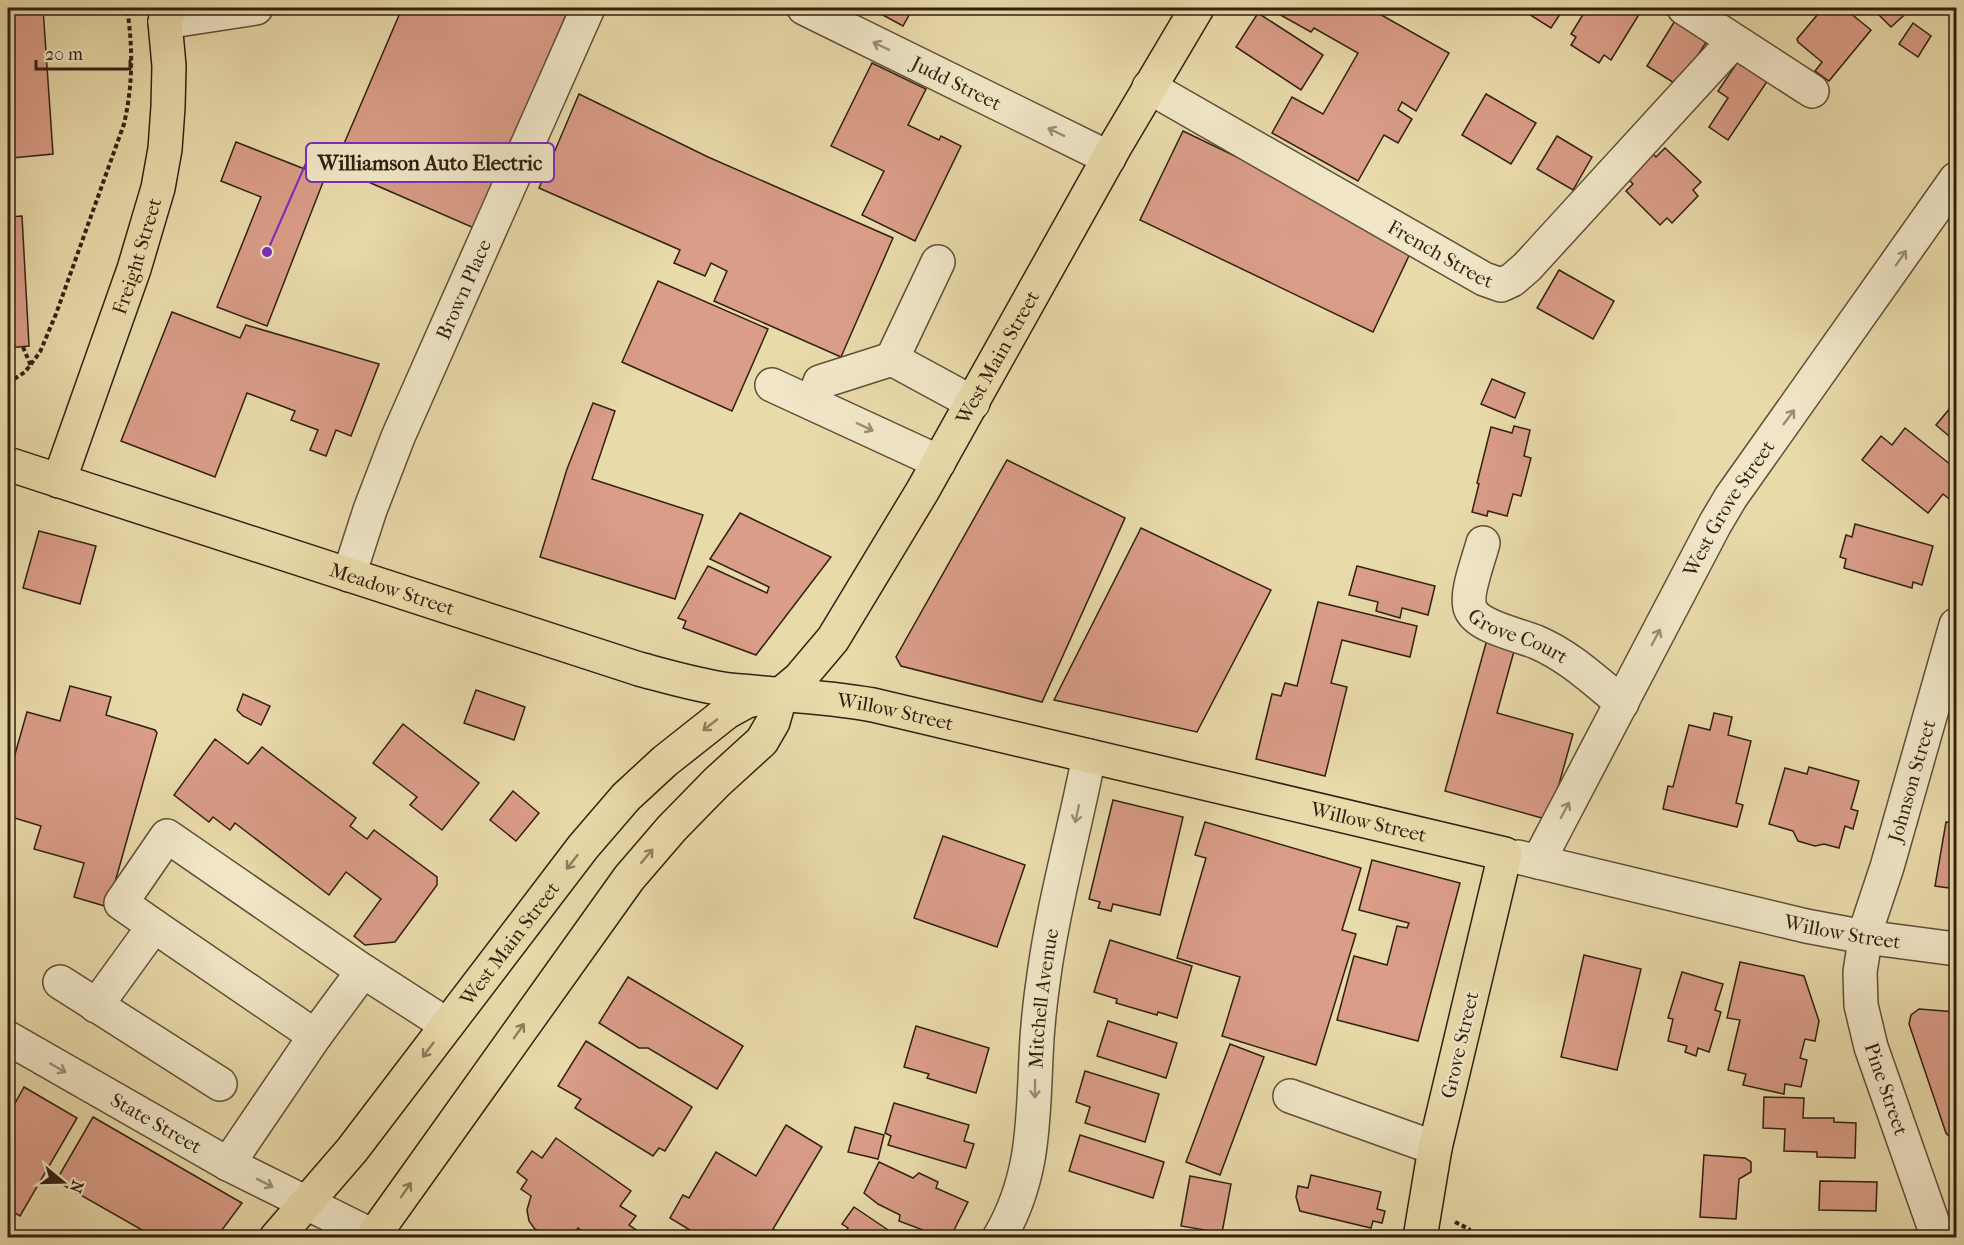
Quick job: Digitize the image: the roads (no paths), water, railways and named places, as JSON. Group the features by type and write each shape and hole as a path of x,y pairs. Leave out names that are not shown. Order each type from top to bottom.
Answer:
{"main road":[{"name":"West Main Street","path":"276,1238 352,1150 583,847 639,784 670,756 727,712 747,701 781,694 816,661 833,639 939,462 1108,158 1197,8"},
{"name":"Freight Street","path":"59,481 134,268 158,188 165,149 168,107 169,66 163,12"},
{"name":"Meadow Street","path":"8,464 668,677 729,690 781,694"},
{"name":"Willow Street","path":"781,694 819,696 873,705 1505,854"},
{"path":"374,1237 629,878 723,775 762,741 773,722 781,694"},
{"name":"Grove Street","path":"1420,1238 1435,1148 1505,854"}],"street":[{"path":"163,12 256,8"},
{"name":"Brown Place","path":"349,574 377,490 398,437 588,8"},
{"name":"Judd Street","path":"804,8 1108,158"},
{"path":"1683,8 1812,92"},
{"name":"French Street","path":"1149,87 1484,279 1501,285 1512,280 1527,267 1734,40"},
{"name":"West Grove Street","path":"1538,862 1731,497 1956,179"},
{"path":"892,359 938,262"},
{"path":"812,402 820,382 892,359 973,403"},
{"path":"772,385 939,462"},
{"name":"Grove Court","path":"1483,543 1469,597 1470,607 1474,614 1487,624 1561,655 1622,703"},
{"name":"Johnson Street","path":"1865,937 1956,625"},
{"name":"Mitchell Avenue","path":"999,1238 1019,1197 1027,1170 1033,1132 1037,1035 1044,973 1089,756"},
{"path":"315,1036 121,903 167,836 363,971 447,1025"},
{"name":"Willow Street","path":"1505,854 1806,926 1865,937 1956,949"},
{"path":"96,1005 154,926"},
{"name":"Pine Street","path":"1865,937 1859,988 1864,1023 1938,1238"},
{"path":"228,1164 315,1036 363,971"},
{"path":"60,982 220,1084"},
{"name":"State Street","path":"8,1038 228,1164 374,1237"},
{"path":"1290,1096 1435,1148"}],"place":[{"name":"Williamson Auto Electric","path":"267,252"}]}
